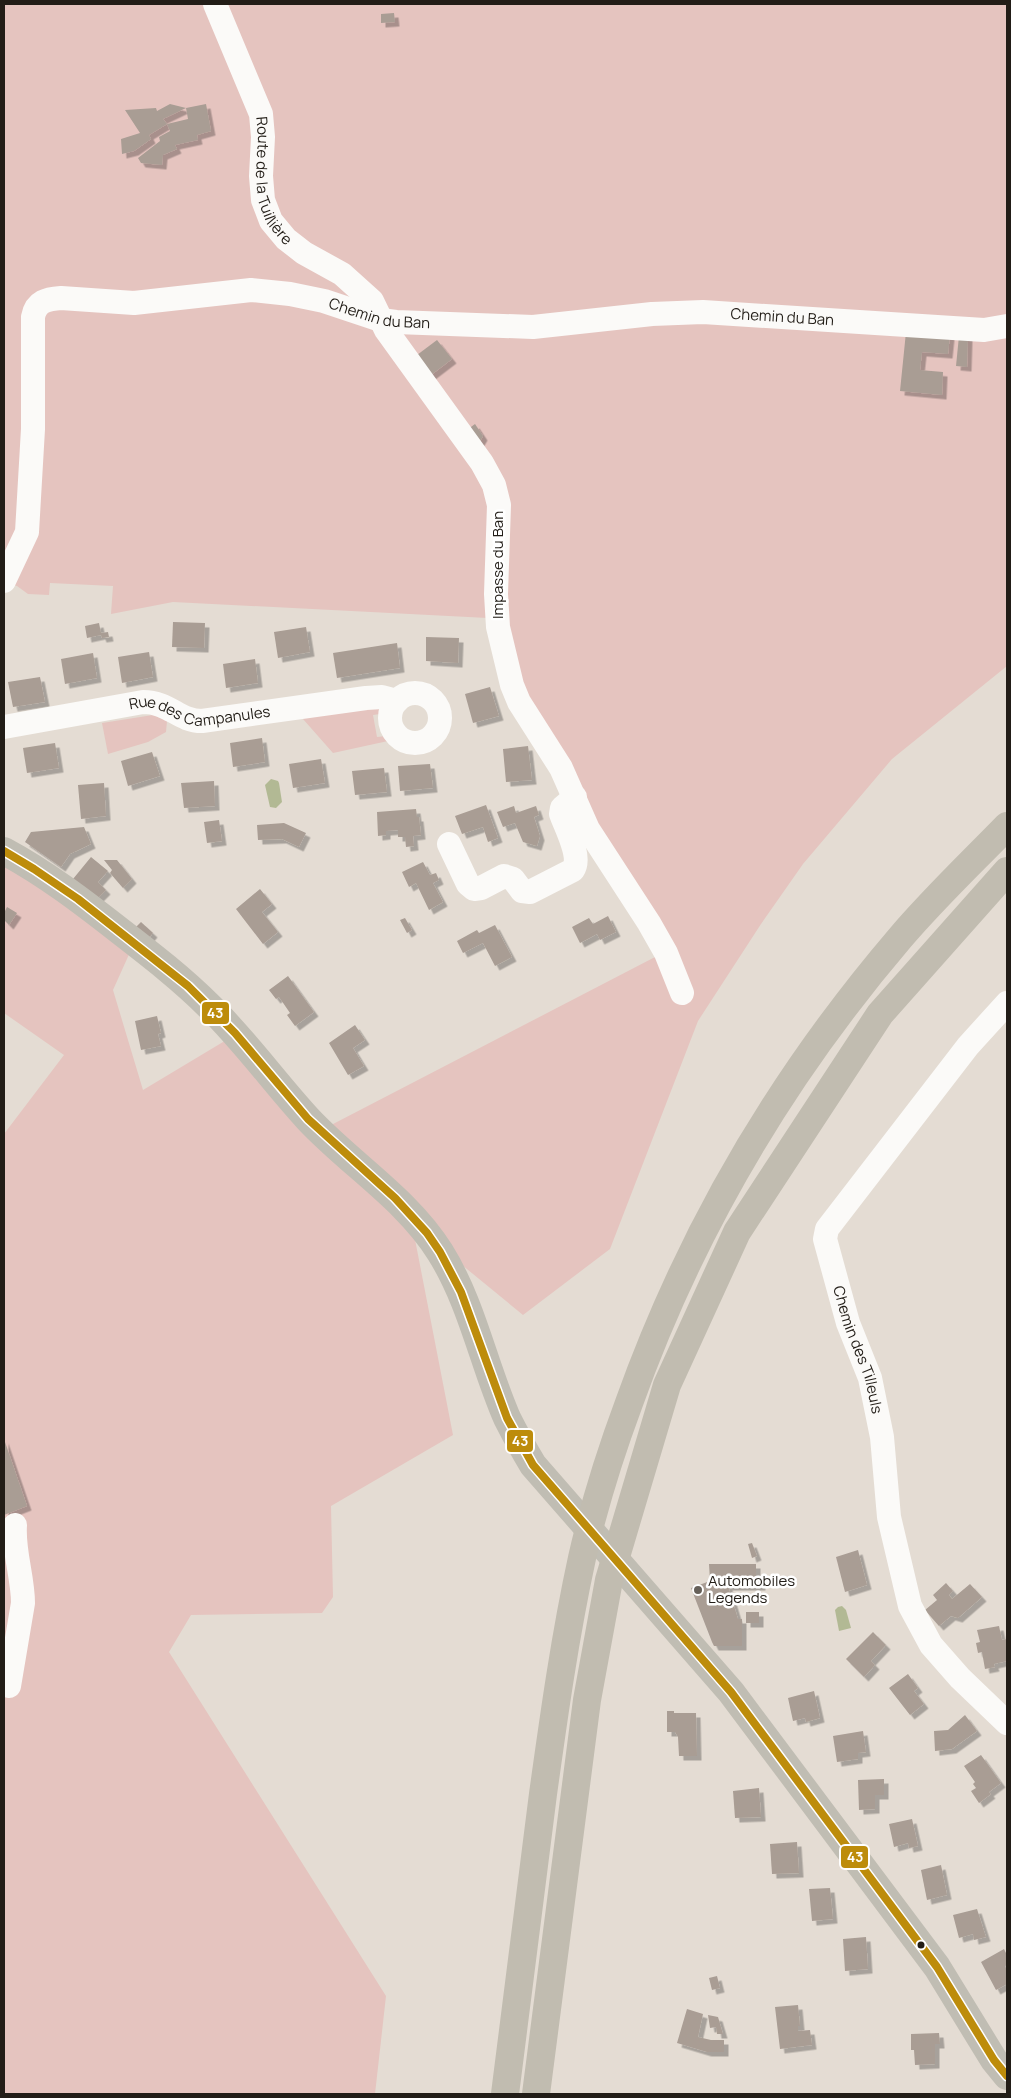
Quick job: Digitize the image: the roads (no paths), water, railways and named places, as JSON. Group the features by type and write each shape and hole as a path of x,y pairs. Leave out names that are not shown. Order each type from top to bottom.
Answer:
{"highway":[{"path":"505,2094 554,1718 571,1614 598,1497 638,1377 666,1309 710,1214 742,1158 810,1053 861,985 902,936 944,889 1007,826"},
{"path":"536,2094 587,1700 609,1580 667,1385 737,1232 880,1014 1007,871"}],"main road":[{"path":"4,851 26,863 90,907 174,973 244,1043 308,1119 424,1230 451,1269 506,1416 533,1465 724,1684 773,1747 937,1968 994,2060 1007,2076"}],"street":[{"name":"Route de la Tuillière","path":"214,4 261,114 264,137 261,176 263,200 271,220 292,243 342,274 364,292 372,301 381,320"},
{"name":"Chemin du Ban","path":"4,581 27,532 34,430 33,317 34,310 41,302 61,298 134,302 251,290 290,294 324,301 381,320 533,327 652,314 703,312 984,330 1007,326"},
{"name":"Impasse du Ban","path":"381,320 482,462 494,485 499,505 496,594 498,626 504,658 512,685 519,702 561,768 588,829 661,946 682,993"},
{"name":"Rue des Campanules","path":"4,727 143,702 160,703 184,718 202,721 366,698 382,697 397,701"},
{"path":"449,844 468,884 474,889 481,888 504,876 513,879 522,891 530,892 573,870 576,865 576,857 561,814 566,802 575,797"},
{"name":"Chemin des Tilleuls","path":"1007,1003 944,1076 827,1228 825,1239 848,1324 870,1378 882,1437 889,1517 910,1606 931,1645 960,1678 1007,1723"},
{"path":"4,1679 9,1686 22,1603 22,1590 14,1540 16,1525"}],"place":[{"name":"Automobiles Legends","path":"698,1590"}]}
